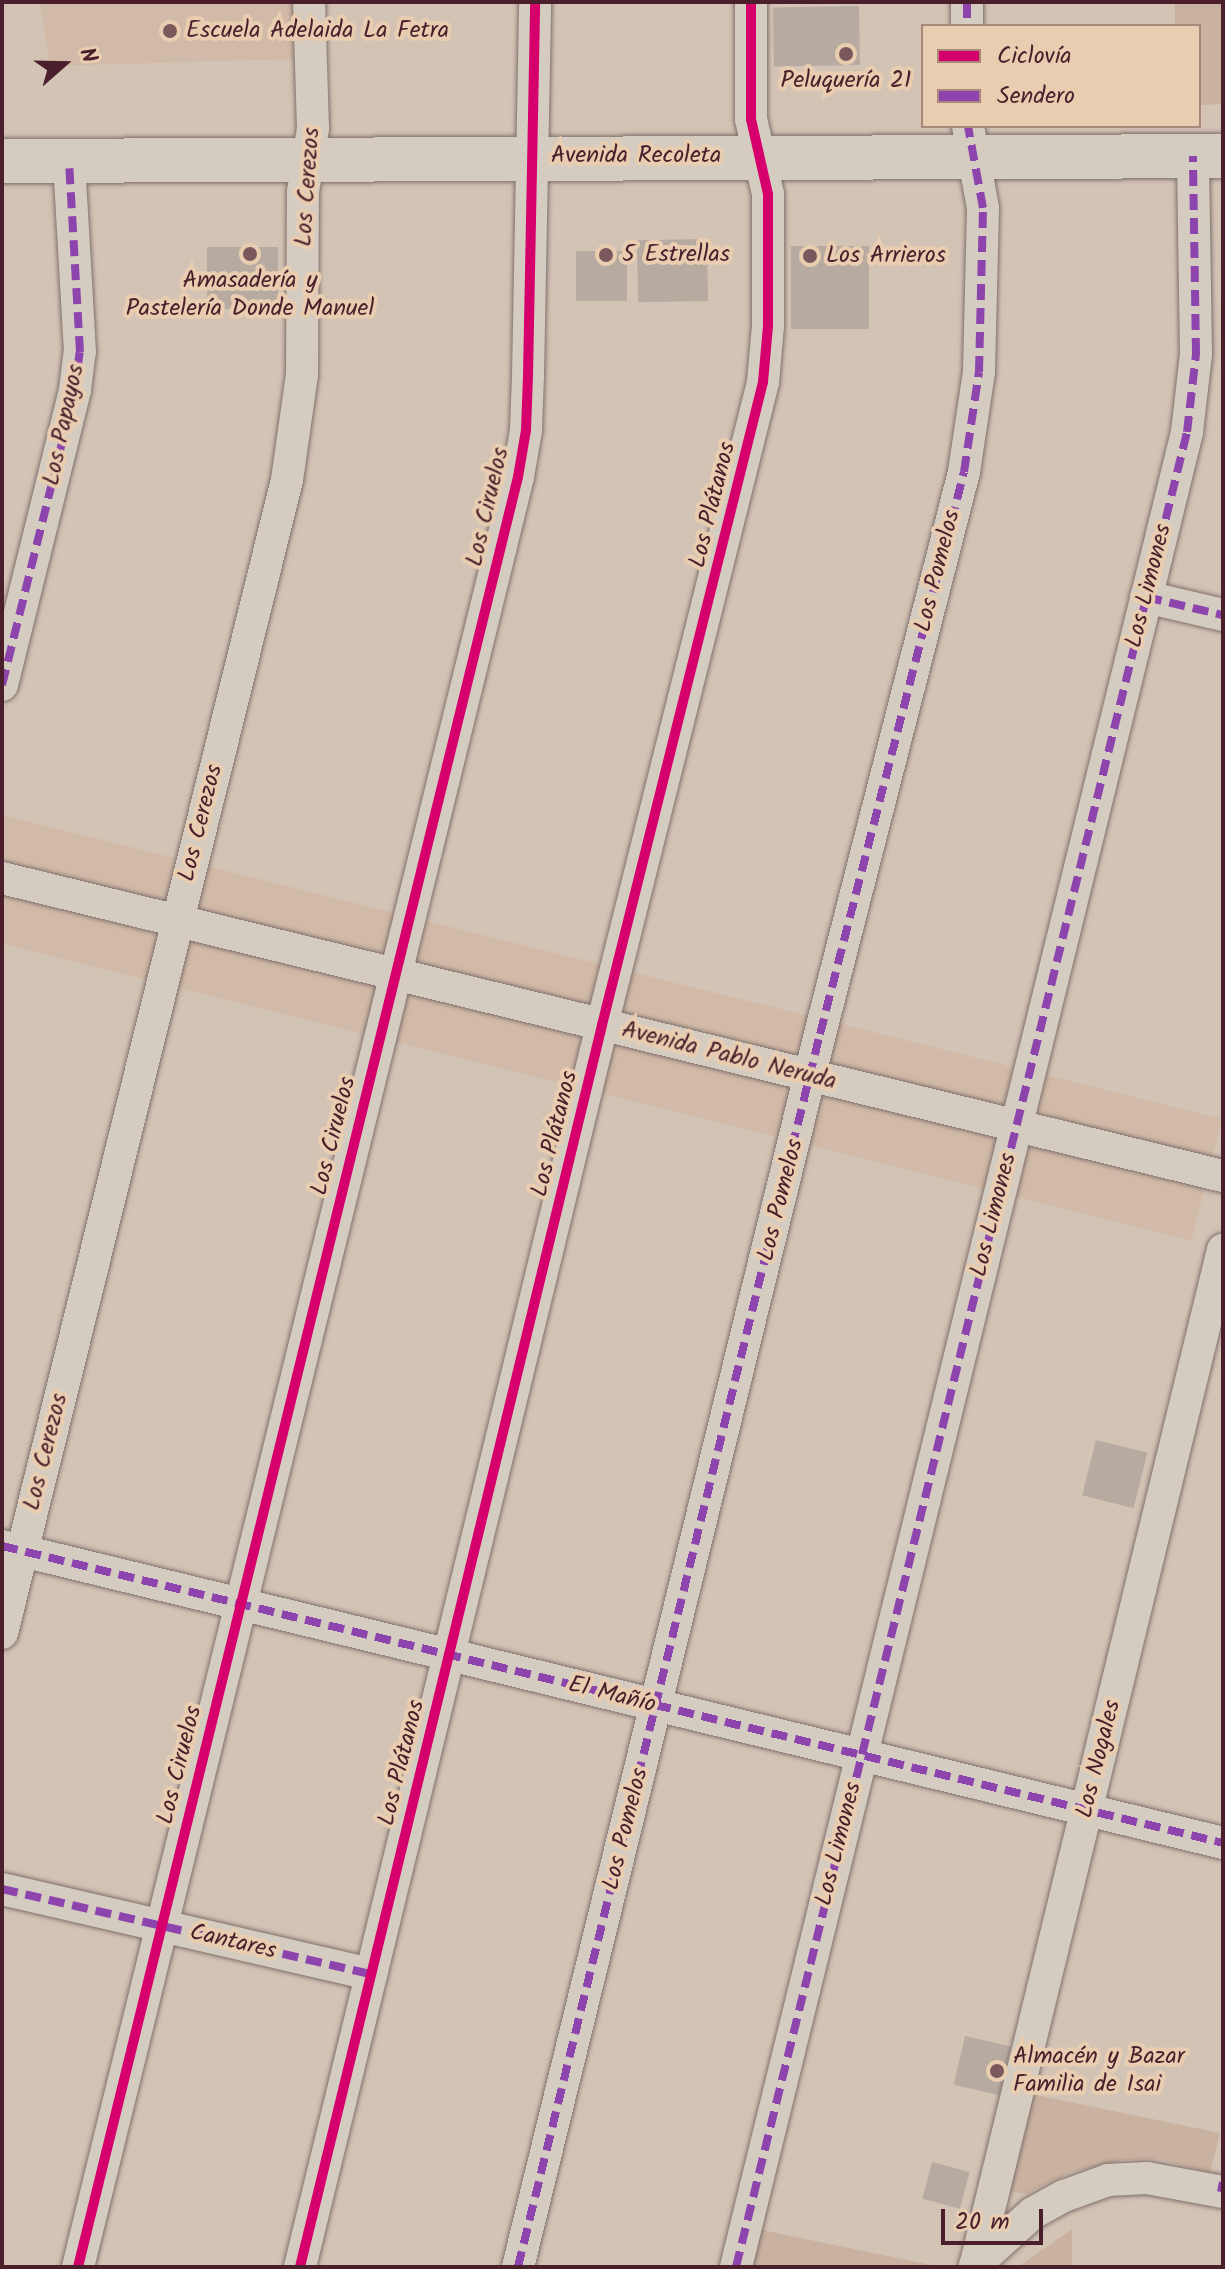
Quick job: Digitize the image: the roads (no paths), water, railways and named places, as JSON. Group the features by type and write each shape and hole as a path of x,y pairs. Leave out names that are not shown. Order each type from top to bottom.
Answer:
{"street":[{"name":"Los Cerezos","path":"2,1633 12,1548 177,921 293,444 302,374 303,192 313,128 309,2"},
{"name":"Los Ciruelos","path":"78,2267 518,477 526,430 535,156 535,2"},
{"name":"Los Plátanos","path":"300,2267 602,1025 763,382 768,326 768,194 751,119 751,2"},
{"path":"967,2 967,24"},
{"name":"Avenida Recoleta","path":"2,161 759,157 971,142 1208,156"},
{"name":"Los Pomelos","path":"518,2267 973,424 979,372 983,208 971,142"},
{"name":"Los Limones","path":"736,2267 1194,392 1208,156"},
{"name":"Los Papayos","path":"2,685 75,390 80,320 69,160"},
{"path":"1146,597 1223,615"},
{"name":"Avenida Pablo Neruda","path":"2,878 1223,1176"},
{"name":"Los Nogales","path":"974,2266 1223,1250"},
{"name":"El Mañío","path":"12,1548 1223,1843"},
{"name":"Cantares","path":"2,1889 371,1974"},
{"path":"974,2266 1033,2213 1064,2196 1108,2180 1147,2178 1222,2189"}],"place":[{"name":"Escuela Adelaida La Fetra","path":"170,31"},
{"name":"Peluquería 21","path":"846,54"},
{"name":"Amasadería y Pastelería Donde Manuel","path":"250,254"},
{"name":"5 Estrellas","path":"606,255"},
{"name":"Los Arrieros","path":"810,256"},
{"name":"Almacén y Bazar Familia de Isai","path":"997,2071"}]}
